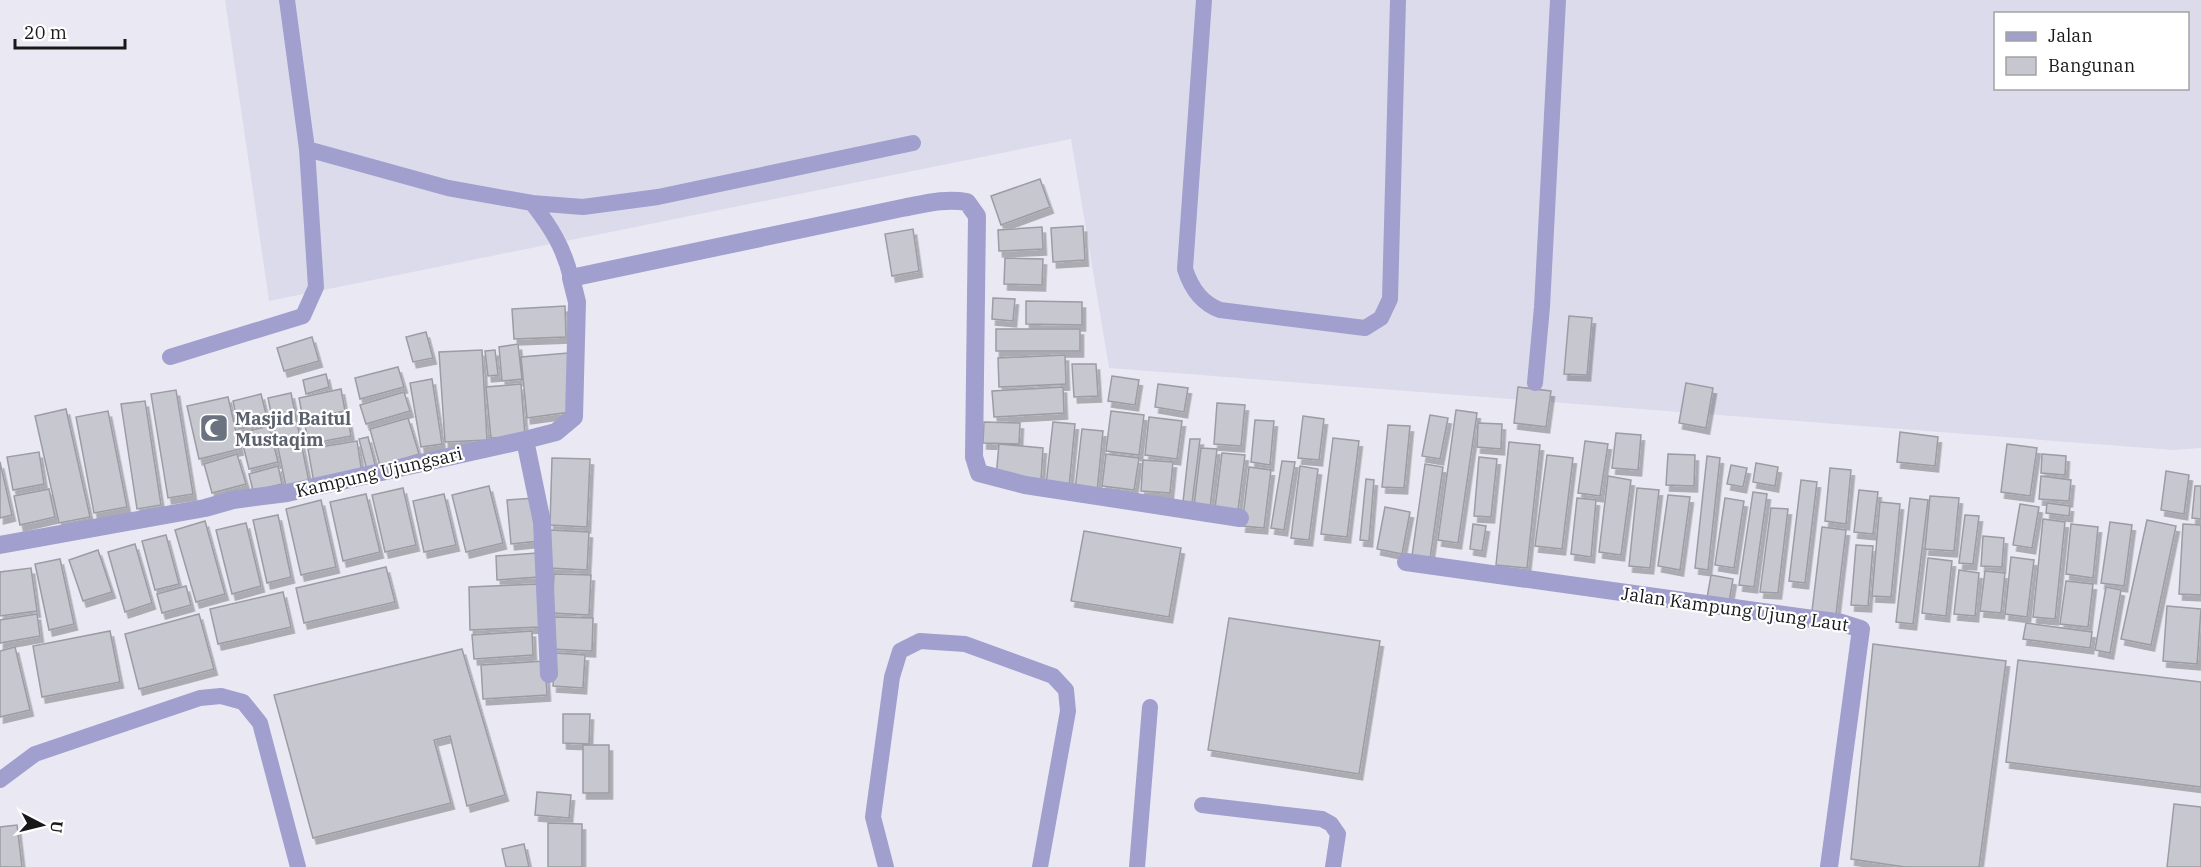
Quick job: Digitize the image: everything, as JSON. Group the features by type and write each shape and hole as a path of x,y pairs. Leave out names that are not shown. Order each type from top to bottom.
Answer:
{"street":[{"path":"571,278 902,208 945,200 967,202 977,216 974,457 979,473 1025,485 1240,518"},
{"name":"Kampung Ujungsari","path":"0,545 206,508 233,500 287,493 556,432 574,417 577,302 571,278"},
{"path":"525,440 542,522 549,674"},
{"name":"Jalan Kampung Ujung Laut","path":"1406,561 1842,623 1861,629 1829,867"}],"lane":[{"path":"171,357 303,316 316,287 307,149 287,0"},
{"path":"1204,0 1185,269 1192,288 1200,298 1220,310 1365,328 1381,318 1390,299 1398,0"},
{"path":"1535,383 1542,307 1558,0"},
{"path":"307,149 448,188 532,203 583,207 658,197 913,143"},
{"path":"532,203 552,228 561,246 571,278"},
{"path":"886,867 873,817 892,677 900,651 920,641 965,644 1053,676 1066,690 1068,711 1041,867"},
{"path":"0,780 35,754 200,698 221,696 243,702 260,723 298,867"},
{"path":"1137,867 1150,707"},
{"path":"1202,806 1322,819 1331,824 1338,834 1333,867"}],"shaded area":[{"path":"225,0 2201,0 2201,448 2173,450 1109,368 1071,139 269,301"}],"building":[{"path":"1040,179 1050,207 1001,225 991,196"},
{"path":"1083,226 1085,260 1053,262 1051,228"},
{"path":"1042,227 1043,249 999,251 998,230"},
{"path":"913,229 919,271 892,276 885,234"},
{"path":"1005,258 1043,259 1042,285 1004,284"},
{"path":"993,298 1015,299 1013,321 992,319"},
{"path":"1026,301 1082,302 1082,325 1026,324"},
{"path":"565,306 566,337 514,339 512,309"},
{"path":"1569,316 1592,318 1587,375 1564,374"},
{"path":"996,329 1080,329 1080,351 996,351"},
{"path":"426,332 433,358 413,362 406,337"},
{"path":"312,337 319,361 284,371 277,348"},
{"path":"518,344 522,379 502,381 499,347"},
{"path":"482,350 487,440 445,442 439,352"},
{"path":"495,350 498,375 488,376 485,351"},
{"path":"568,353 570,412 527,418 521,357"},
{"path":"1065,355 1066,384 999,387 998,358"},
{"path":"1072,364 1096,364 1098,396 1074,397"},
{"path":"398,367 404,387 360,399 355,378"},
{"path":"326,374 329,387 306,394 303,380"},
{"path":"1112,376 1139,380 1135,405 1108,401"},
{"path":"432,379 442,444 421,447 410,383"},
{"path":"1686,383 1713,388 1706,428 1679,423"},
{"path":"521,384 525,436 491,438 486,387"},
{"path":"1158,384 1188,388 1184,412 1155,407"},
{"path":"1063,387 1064,413 994,417 992,391"},
{"path":"1518,387 1551,391 1546,427 1514,423"},
{"path":"341,389 345,411 303,419 299,398"},
{"path":"176,390 193,494 168,498 151,394"},
{"path":"404,392 410,411 366,424 360,405"},
{"path":"291,393 309,482 286,487 268,398"},
{"path":"261,394 268,422 239,429 233,401"},
{"name":"Masjid Baitul Mustaqim","path":"228,397 240,449 199,459 187,406"},
{"path":"145,401 161,505 137,509 121,404"},
{"path":"1217,403 1245,405 1241,446 1214,444"},
{"path":"66,409 90,517 59,523 35,416"},
{"path":"1456,410 1477,413 1458,543 1438,540"},
{"path":"108,411 127,507 94,513 76,417"},
{"path":"1111,411 1144,415 1139,455 1106,451"},
{"path":"347,413 351,436 309,444 304,421"},
{"path":"1430,415 1448,418 1440,459 1422,456"},
{"path":"1303,416 1324,419 1319,460 1298,458"},
{"path":"1149,417 1182,421 1177,459 1145,455"},
{"path":"408,418 419,454 380,466 370,429"},
{"path":"1255,420 1274,421 1270,465 1251,462"},
{"path":"984,422 1020,423 1019,444 983,443"},
{"path":"1053,422 1075,424 1069,487 1046,485"},
{"path":"1478,423 1502,424 1501,449 1477,447"},
{"path":"1388,425 1410,426 1404,488 1382,487"},
{"path":"269,426 278,462 249,469 240,433"},
{"path":"1082,429 1103,431 1097,492 1075,490"},
{"path":"1900,432 1938,437 1935,466 1897,462"},
{"path":"1616,433 1641,435 1638,470 1612,468"},
{"path":"368,437 376,468 367,470 359,439"},
{"path":"1333,438 1359,441 1347,537 1321,534"},
{"path":"1190,439 1200,439 1192,503 1183,502"},
{"path":"357,441 362,474 314,483 308,449"},
{"path":"1585,441 1608,444 1600,496 1578,493"},
{"path":"1509,442 1540,445 1527,568 1496,565"},
{"path":"999,444 1043,448 1041,480 996,477"},
{"path":"2007,444 2037,448 2030,496 2001,492"},
{"path":"1201,448 1217,449 1210,508 1194,506"},
{"path":"39,452 44,484 13,490 7,457"},
{"path":"1222,453 1245,455 1238,510 1215,508"},
{"path":"237,454 246,484 212,493 204,464"},
{"path":"1106,454 1139,458 1134,490 1102,486"},
{"path":"1668,454 1695,455 1694,486 1666,485"},
{"path":"2042,454 2066,456 2065,475 2041,473"},
{"path":"1547,455 1573,458 1562,549 1535,546"},
{"path":"1707,456 1720,458 1708,570 1695,568"},
{"path":"1479,457 1497,459 1491,517 1474,516"},
{"path":"552,458 590,459 587,527 550,525"},
{"path":"1143,460 1173,462 1170,493 1141,491"},
{"path":"1282,461 1295,462 1284,530 1271,528"},
{"path":"0,462 12,515 0,518"},
{"path":"1756,463 1778,467 1775,486 1753,482"},
{"path":"1425,464 1443,467 1430,559 1412,556"},
{"path":"1731,465 1747,468 1743,487 1727,484"},
{"path":"278,466 282,484 253,491 249,474"},
{"path":"1300,466 1318,469 1309,540 1291,538"},
{"path":"1249,467 1271,470 1264,528 1242,526"},
{"path":"1830,468 1851,470 1846,524 1825,521"},
{"path":"2166,471 2189,475 2184,514 2161,510"},
{"path":"1608,476 1631,480 1621,555 1599,552"},
{"path":"2041,476 2071,480 2069,501 2039,499"},
{"path":"1366,479 1374,480 1369,541 1360,540"},
{"path":"1801,480 1817,482 1805,583 1789,581"},
{"path":"489,486 503,543 466,552 452,495"},
{"path":"2195,486 2201,486 2201,519 2192,518"},
{"path":"403,488 416,545 385,552 372,495"},
{"path":"1637,488 1659,490 1650,568 1629,566"},
{"path":"49,489 55,517 20,525 14,496"},
{"path":"1859,490 1878,492 1873,534 1854,532"},
{"path":"1753,492 1767,494 1754,587 1739,585"},
{"path":"366,494 380,552 343,561 330,502"},
{"path":"444,494 456,545 424,552 413,501"},
{"path":"1668,495 1690,497 1680,570 1658,566"},
{"path":"1930,496 1959,498 1954,551 1925,549"},
{"path":"535,498 539,541 511,544 507,500"},
{"path":"1577,498 1596,500 1591,557 1571,554"},
{"path":"1725,498 1744,501 1734,568 1715,565"},
{"path":"1910,498 1928,500 1913,624 1896,622"},
{"path":"321,500 336,567 301,575 286,509"},
{"path":"1880,502 1900,504 1891,597 1872,596"},
{"path":"2047,503 2070,506 2069,516 2046,513"},
{"path":"2020,504 2039,507 2032,548 2013,545"},
{"path":"1385,507 1410,512 1402,554 1377,549"},
{"path":"1771,508 1788,509 1778,593 1760,592"},
{"path":"278,515 291,577 267,583 253,520"},
{"path":"1965,515 1979,516 1973,564 1959,563"},
{"path":"2043,519 2065,522 2055,619 2033,617"},
{"path":"2147,520 2176,526 2151,645 2121,639"},
{"path":"205,521 225,594 196,602 175,530"},
{"path":"2110,522 2132,525 2124,586 2101,583"},
{"path":"246,523 261,586 232,594 216,530"},
{"path":"1473,524 1486,526 1482,551 1470,549"},
{"path":"2071,524 2098,527 2093,578 2066,574"},
{"path":"2183,524 2201,525 2201,595 2179,594"},
{"path":"1822,527 1846,530 1836,614 1812,611"},
{"path":"550,530 589,532 587,570 549,568"},
{"path":"1084,531 1181,548 1169,617 1071,601"},
{"path":"166,535 179,584 155,590 142,541"},
{"path":"1983,536 2004,538 2002,567 1981,566"},
{"path":"135,544 152,603 125,612 108,552"},
{"path":"1856,545 1873,546 1868,606 1851,605"},
{"path":"98,550 112,592 83,601 69,560"},
{"path":"537,553 539,577 497,580 496,556"},
{"path":"2011,557 2034,560 2027,617 2005,614"},
{"path":"1928,558 1952,561 1946,616 1922,613"},
{"path":"60,559 74,624 49,630 35,564"},
{"path":"386,567 395,602 304,623 296,588"},
{"path":"31,568 37,611 0,616 0,572"},
{"path":"1959,570 1979,573 1975,616 1954,614"},
{"path":"1985,571 2005,573 2001,613 1980,611"},
{"path":"554,574 591,575 589,615 552,613"},
{"path":"1711,575 1733,579 1729,602 1707,598"},
{"path":"2066,581 2093,584 2088,627 2060,624"},
{"path":"538,584 540,627 470,630 469,587"},
{"path":"186,586 191,605 162,613 157,594"},
{"path":"2106,587 2121,590 2110,653 2095,650"},
{"path":"283,592 291,627 218,644 210,609"},
{"path":"2167,606 2201,609 2197,664 2163,661"},
{"path":"37,614 40,636 0,643 0,620"},
{"path":"199,614 214,669 139,689 125,634"},
{"path":"553,617 593,618 592,651 551,649"},
{"path":"1229,618 1380,641 1359,774 1208,750"},
{"path":"2026,623 2092,632 2090,648 2023,639"},
{"path":"110,631 120,682 42,697 33,646"},
{"path":"532,631 533,655 474,659 472,635"},
{"path":"1873,644 2006,661 1979,867 1905,867 1851,859"},
{"path":"15,647 30,710 0,717 0,651"},
{"path":"462,649 505,795 467,806 450,736 434,740 451,803 313,838 274,695"},
{"path":"555,653 585,655 583,688 553,686"},
{"path":"2018,660 2201,682 2201,787 2006,762"},
{"path":"545,661 547,695 483,699 481,665"},
{"path":"563,714 590,714 589,744 563,743"},
{"path":"583,745 609,745 609,793 583,793"},
{"path":"537,792 571,795 569,818 535,815"},
{"path":"2174,804 2201,807 2201,867 2167,867"},
{"path":"548,823 582,824 582,867 548,867"},
{"path":"17,825 22,867 0,867 0,827"},
{"path":"524,844 529,867 506,867 502,849"}],"place":[{"name":"Masjid Baitul Mustaqim","path":"214,428"}]}
